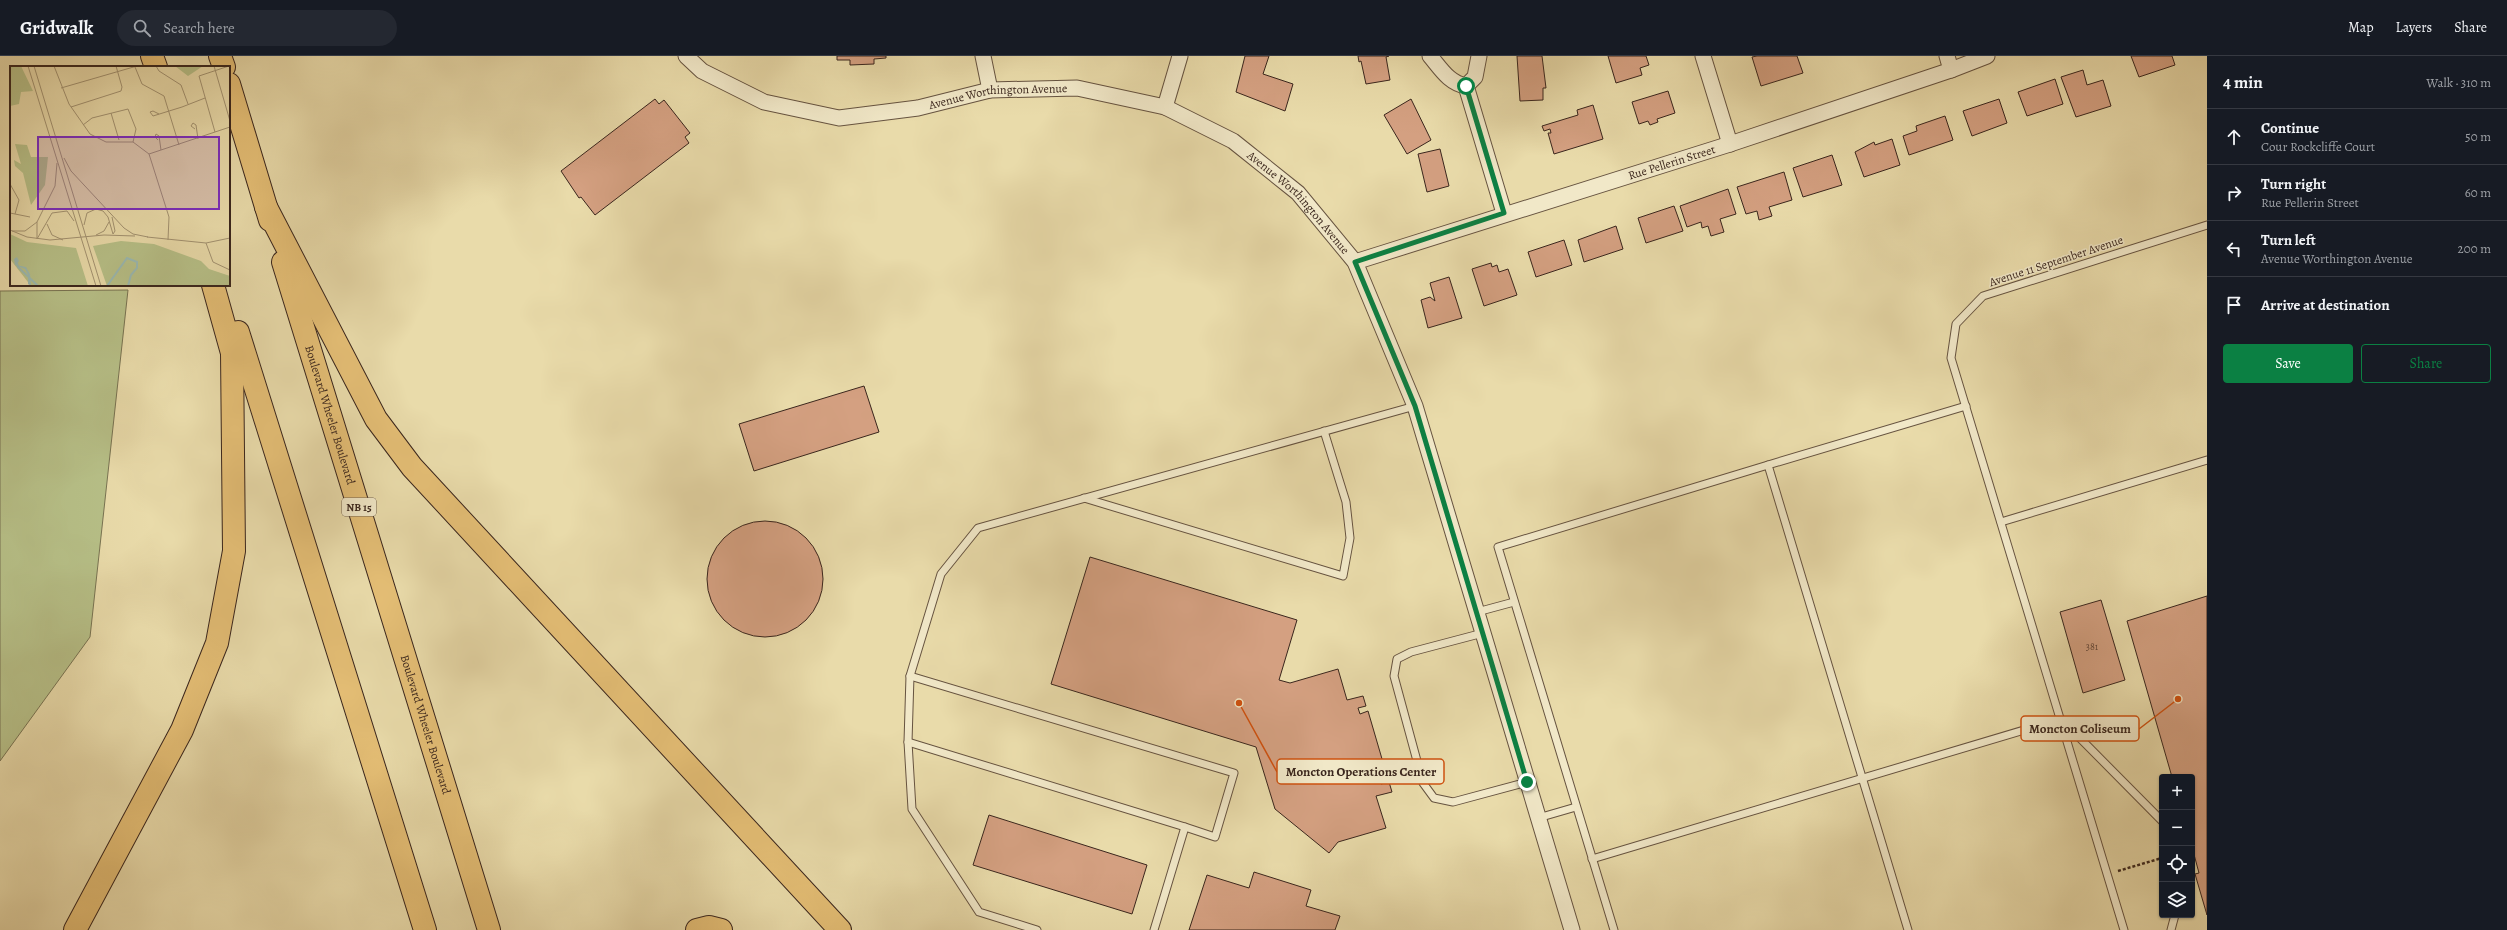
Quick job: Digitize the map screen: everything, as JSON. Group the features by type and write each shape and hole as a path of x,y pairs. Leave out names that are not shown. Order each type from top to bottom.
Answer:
{"highway":[{"path":"152,56 155,66"},
{"path":"220,56 224,66"},
{"name":"Boulevard Wheeler Boulevard","path":"230,87 489,930"},
{"path":"266,207 376,419 412,467 840,930"},
{"path":"75,930 182,730 217,643 234,543 232,353 213,286"},
{"path":"224,286 425,930"},
{"path":"696,930 709,927 721,930"}],"street":[{"name":"Avenue Worthington Avenue","path":"686,56 702,70 764,102 839,118 918,108 990,90 1076,88 1165,108 1233,141 1298,193 1355,262 1415,406 1572,930"},
{"path":"983,56 990,90"},
{"path":"1165,108 1180,56"},
{"path":"1430,56 1449,79 1457,84 1466,86"},
{"path":"1466,86 1474,77 1479,56"},
{"path":"1703,56 1730,144"},
{"name":"Rue Pellerin Street","path":"1355,262 1504,213 1730,144 1949,63 1987,56"},
{"path":"1466,86 1504,213"}],"lane":[{"name":"Avenue 11 September Avenue","path":"2124,930 1952,358 1956,324 1983,296 2207,225"},
{"path":"1037,930 979,912 912,809 908,742 910,676 941,574 978,528 1083,497 1415,406"},
{"path":"1614,930 1498,548 1966,406"},
{"path":"1083,497 1343,576 1350,538 1346,502 1324,431"},
{"path":"2001,522 2207,460"},
{"path":"1768,465 1908,930"},
{"path":"1477,612 1514,602"},
{"path":"1483,633 1412,652 1397,659 1394,676 1423,783 1434,798 1453,802 1527,782"},
{"path":"908,742 1215,837 1234,774 910,676"},
{"path":"1592,859 2061,719 2159,818"},
{"path":"1538,818 1576,807"},
{"path":"1154,930 1185,827"},
{"path":"2171,930 2174,918"}],"path":[{"path":"2108,874 2159,859"}],"green space":[{"path":"128,290 90,637 0,761 0,291"}],"building":[{"path":"837,56 886,56 886,58 874,59 874,64 850,65 850,60 837,60"},
{"path":"1245,56 1269,56 1263,74 1293,84 1285,111 1236,92"},
{"path":"1358,56 1389,56 1386,57 1390,80 1366,84 1361,61 1359,62"},
{"path":"1517,56 1542,56 1546,88 1543,88 1543,100 1520,101"},
{"path":"1608,56 1646,56 1649,65 1640,68 1642,75 1616,83"},
{"path":"1797,56 1803,73 1761,86 1752,57"},
{"path":"2131,56 2172,56 2175,65 2139,77"},
{"path":"2083,70 2087,85 2103,80 2111,106 2076,117 2061,77"},
{"path":"2055,79 2063,104 2027,116 2018,92"},
{"path":"1668,91 1675,113 1657,119 1658,122 1650,125 1648,121 1639,124 1632,102"},
{"path":"655,99 659,104 664,100 690,133 685,137 689,143 595,215 581,197 579,198 561,171"},
{"path":"1411,99 1431,140 1407,154 1384,115"},
{"path":"1999,99 2007,123 1972,136 1963,111"},
{"path":"1593,105 1603,139 1554,154 1548,133 1551,133 1550,129 1544,131 1542,126 1578,115 1577,110"},
{"path":"1945,116 1953,140 1909,155 1903,136 1917,131 1916,126"},
{"path":"1892,139 1900,165 1864,177 1855,152 1874,142 1875,145"},
{"path":"1440,149 1449,186 1427,192 1418,154"},
{"path":"1832,155 1842,185 1803,197 1793,168"},
{"path":"1784,172 1792,200 1769,207 1772,216 1759,220 1757,211 1746,214 1737,187"},
{"path":"1728,189 1736,214 1720,219 1724,232 1711,236 1708,226 1702,228 1701,222 1687,227 1680,206"},
{"path":"1674,206 1683,231 1646,243 1638,218"},
{"path":"1616,226 1623,249 1584,262 1578,240"},
{"path":"1564,240 1572,265 1536,277 1528,252"},
{"path":"1491,263 1492,267 1497,265 1499,272 1508,269 1517,295 1484,306 1472,269"},
{"path":"1449,277 1462,318 1428,328 1421,300 1430,297 1435,301 1430,283"},
{"path":"864,386 879,432 754,471 739,424"},
{"path":"765,521 787,525 806,538 819,557 823,579 819,601 806,620 787,633 765,637 743,633 724,620 711,601 707,579 711,557 724,538 743,525"},
{"path":"1090,557 1297,620 1279,680 1290,683 1338,669 1347,700 1363,696 1366,706 1358,708 1360,714 1368,711 1387,776 1380,779 1381,784 1389,782 1392,792 1376,796 1386,828 1338,842 1329,853 1275,809 1256,747 1051,684"},
{"path":"2207,596 2207,915 2195,874 2199,873 2195,858 2195,774 2171,774 2127,621"},
{"path":"2101,600 2125,680 2083,693 2060,612"},
{"path":"989,815 1147,865 1132,914 973,865"},
{"path":"1254,872 1311,890 1306,906 1340,916 1335,930 1189,930 1207,875 1249,888"}],"place":[{"name":"Moncton Coliseum","path":"2178,699"},
{"name":"Moncton Operations Center","path":"1239,703"}],"route":[{"path":"1466,86 1504,213 1355,262 1415,406 1527,782"}]}
